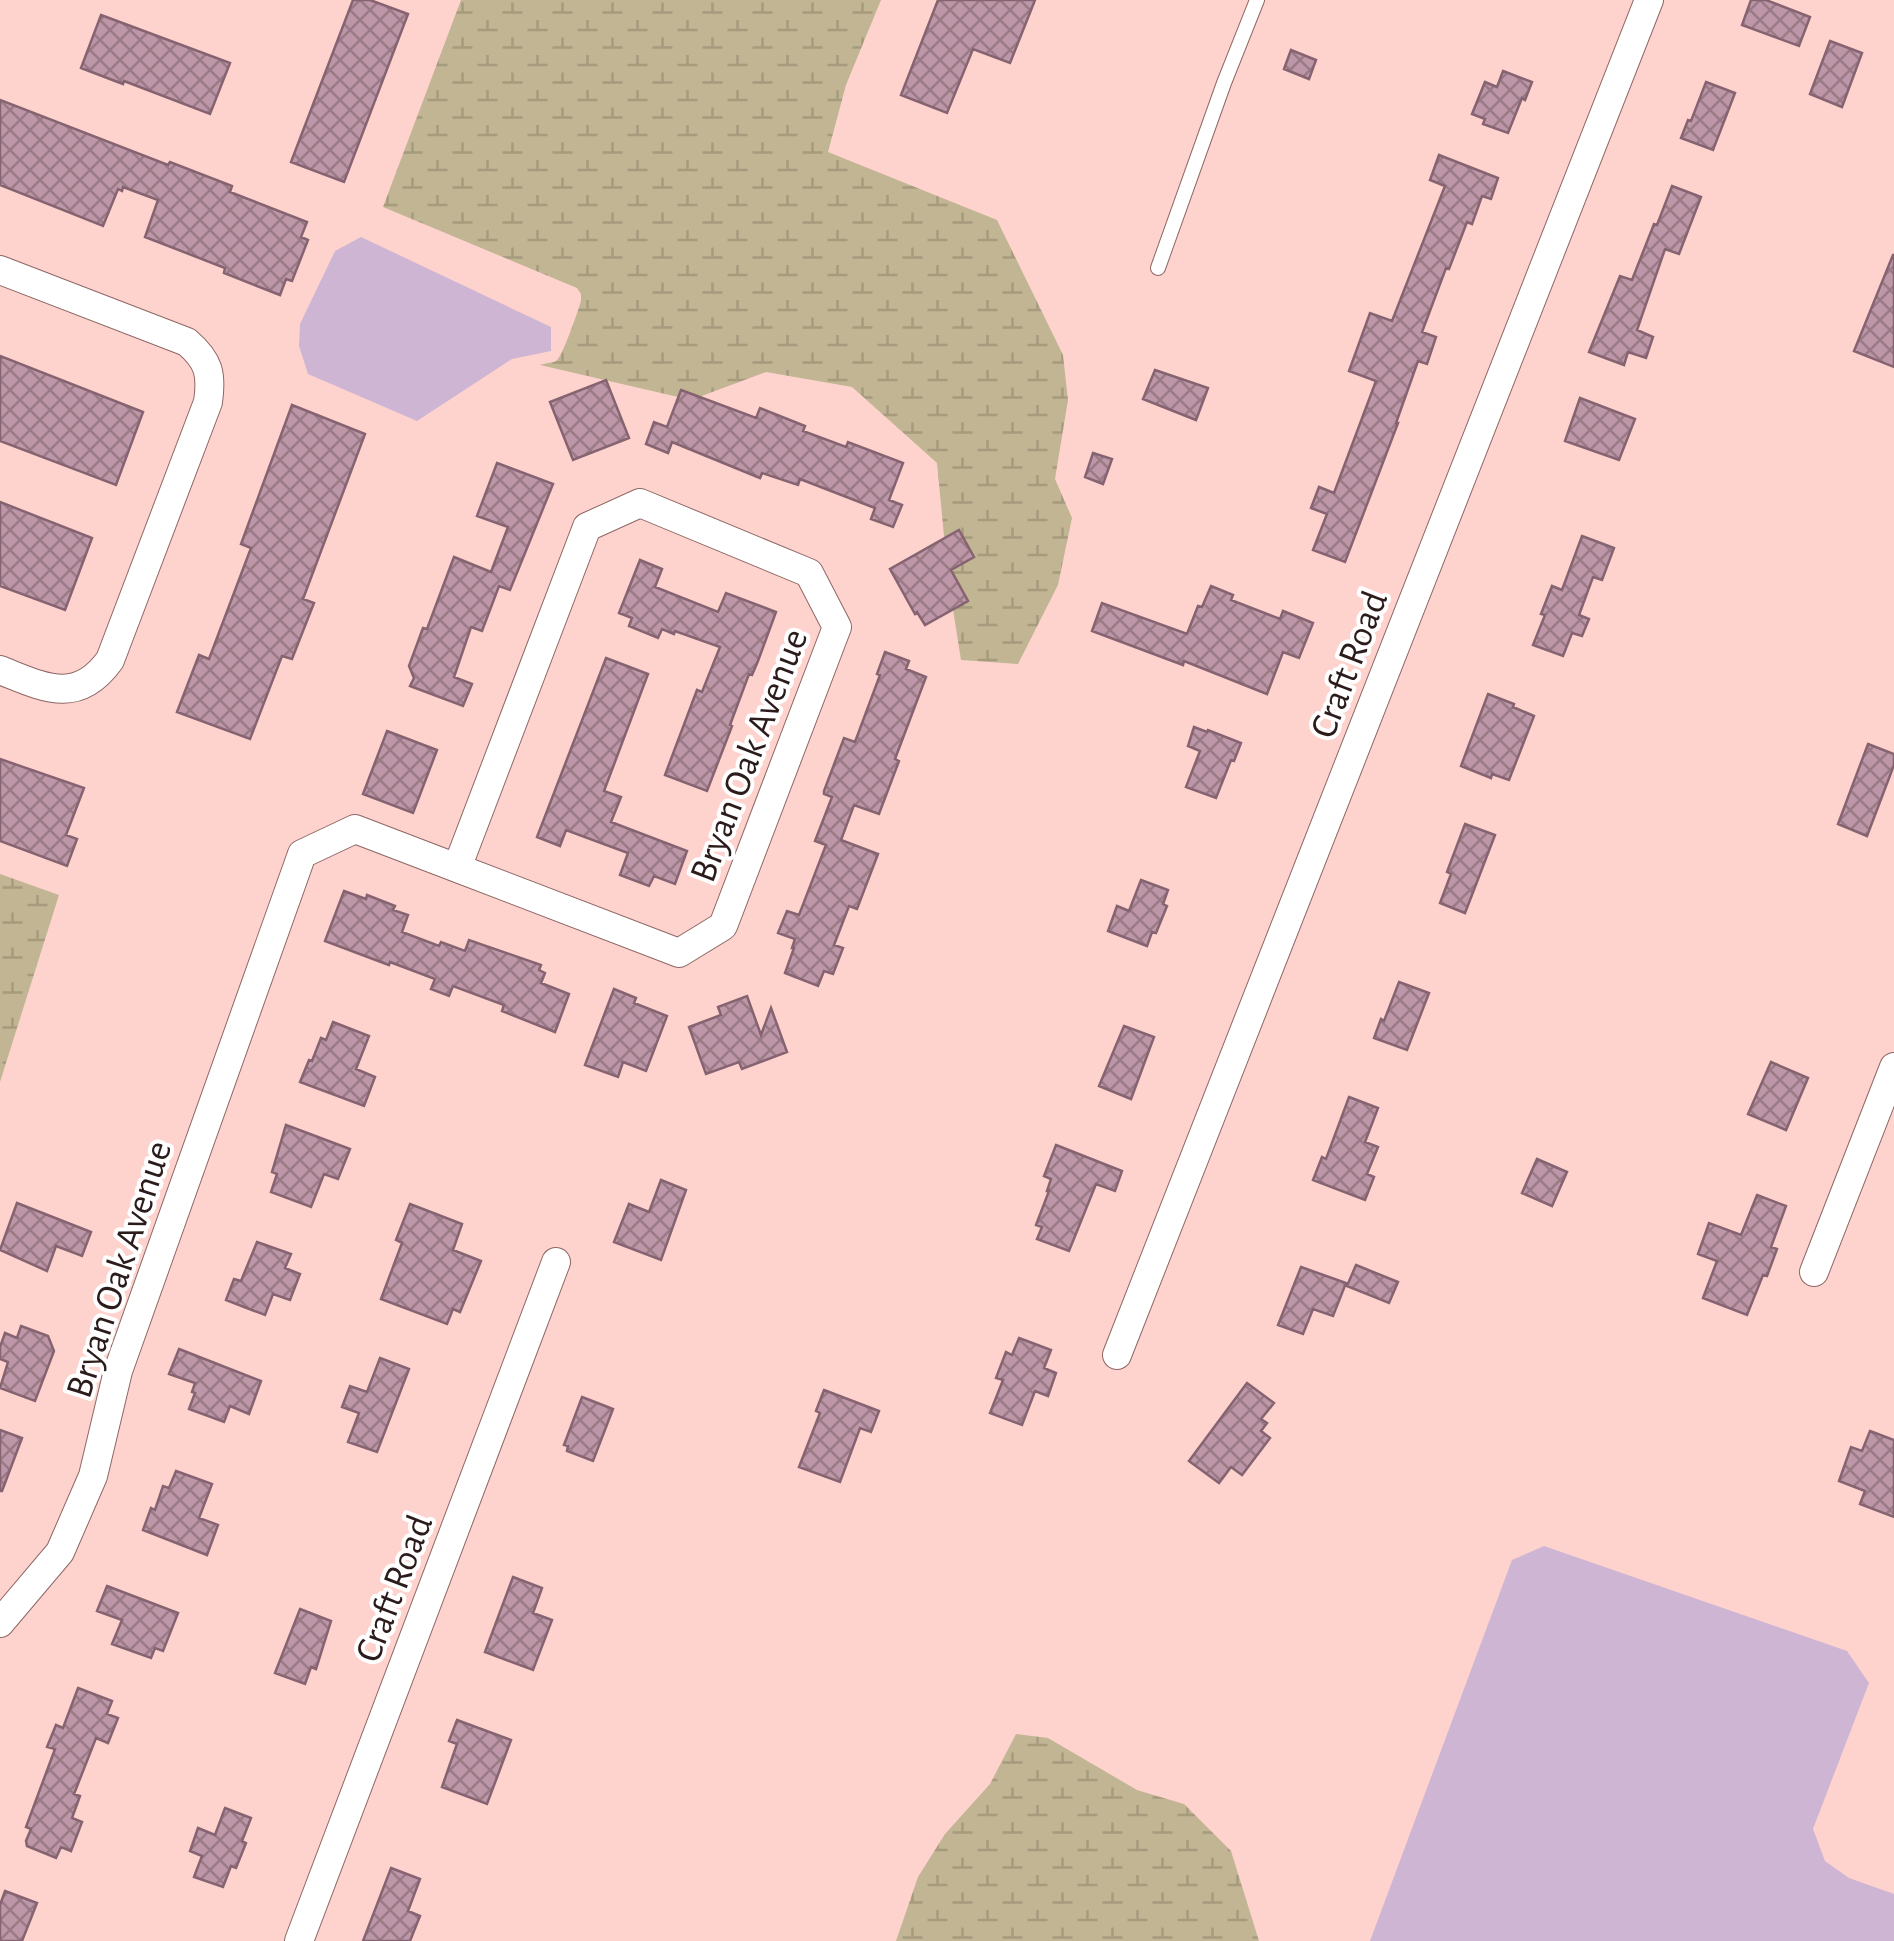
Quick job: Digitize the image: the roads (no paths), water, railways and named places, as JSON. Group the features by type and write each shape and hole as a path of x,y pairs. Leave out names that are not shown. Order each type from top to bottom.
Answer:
{"street":[{"name":"Craft Road","path":"1116,1355 1649,0"},
{"path":"0,270 187,342 199,352 208,368 210,383 208,402 152,550 110,660 99,676 66,690 47,688 0,670"},
{"name":"Bryan Oak Avenue","path":"0,1623 60,1552 94,1476 118,1371 302,854 355,829 457,868 679,952 724,926 837,627 809,572 640,503 587,527 457,868"},
{"path":"1814,1272 1894,1067"},
{"name":"Craft Road","path":"299,1941 556,1262"}],"lane":[{"path":"1158,268 1257,0"}]}
